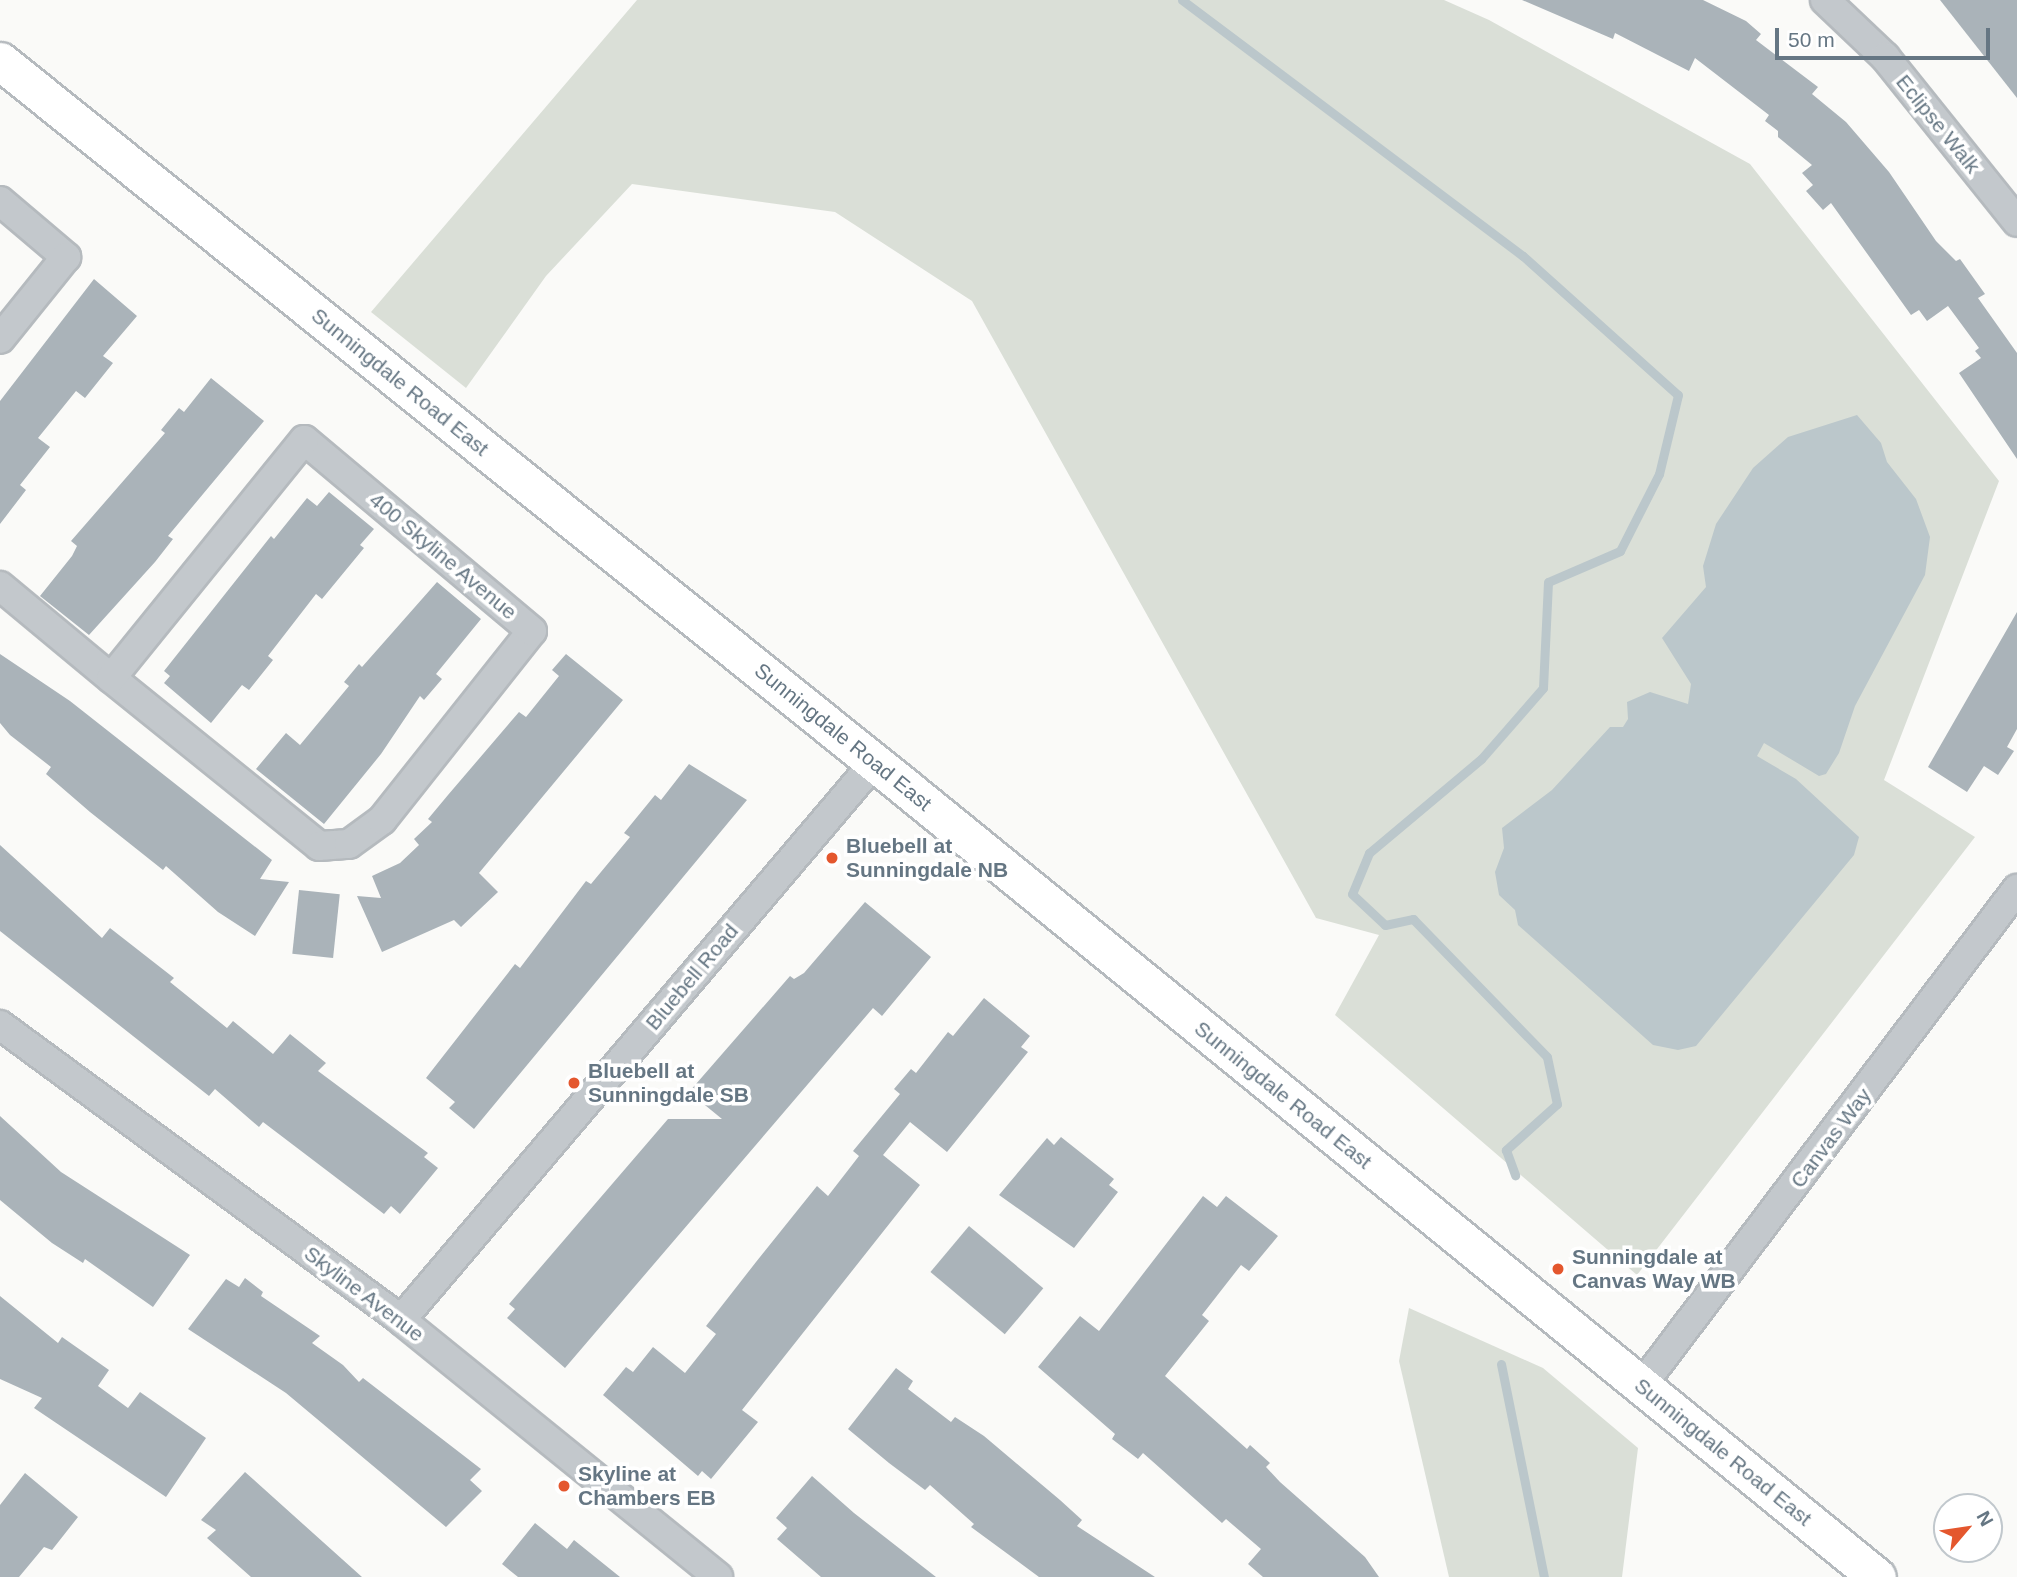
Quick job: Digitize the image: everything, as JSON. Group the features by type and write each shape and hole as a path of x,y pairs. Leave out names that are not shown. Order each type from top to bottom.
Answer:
{"main road":[{"name":"Sunningdale Road East","path":"0,61 874,763 1877,1577"}],"street":[{"name":"Eclipse Walk","path":"1825,0 1885,57 2017,222"},
{"path":"0,201 66,257 0,338"},
{"name":"400 Skyline Avenue","path":"0,586 111,678 318,846 349,844 382,820 532,631 304,440 111,678"},
{"name":"Bluebell Road","path":"401,1320 874,763"},
{"name":"Canvas Way","path":"1642,1385 2017,889"},
{"name":"Skyline Avenue","path":"0,1024 401,1320 704,1572"}],"shaded area":[{"path":"637,0 1444,0 1489,20 1750,164 1999,481 1884,780 1975,837 1637,1275 1335,1015 1379,935 1316,918 972,301 835,212 632,184 546,276 466,388 371,312"},
{"path":"1857,415 1881,443 1887,462 1916,499 1930,537 1925,575 1855,706 1839,753 1826,774 1819,776 1764,743 1757,756 1796,779 1859,837 1854,855 1696,1046 1678,1050 1653,1045 1518,925 1515,910 1499,895 1495,872 1504,848 1502,828 1552,790 1610,727 1623,727 1628,719 1627,702 1650,692 1688,704 1691,684 1662,638 1706,587 1703,566 1716,524 1753,468 1788,437"},
{"path":"1409,1308 1543,1368 1638,1448 1622,1577 1449,1577 1399,1361"}],"building":[{"path":"1522,0 1703,0 1746,21 1761,34 1756,40 1818,87 1812,94 1846,122 1889,172 1936,241 1956,261 1960,259 1985,294 1978,298 2017,353 2017,459 1959,373 1981,358 1975,351 1979,348 1948,306 1927,321 1919,310 1911,315 1831,203 1823,210 1806,191 1813,185 1802,173 1812,165 1778,137 1778,131 1765,121 1769,115 1695,58 1689,71 1615,33 1613,39"},
{"path":"1940,0 2017,0 2017,98"},
{"path":"94,279 137,316 103,356 113,363 85,398 76,391 38,438 50,447 20,485 26,490 0,524 0,401"},
{"path":"211,378 264,421 168,536 173,539 155,562 89,635 40,596 72,556 77,546 71,541 165,433 161,430 179,408 184,412"},
{"path":"329,492 374,529 360,545 364,548 322,599 316,594 268,656 273,660 249,690 242,685 211,723 164,683 170,676 164,671 271,536 274,539 307,498 317,506"},
{"path":"437,582 481,619 436,674 442,679 424,700 420,696 381,754 324,824 256,769 286,733 300,745 349,686 344,682 359,664 362,667"},
{"path":"2017,612 2017,729 2007,747 2014,751 1998,775 1984,766 1967,792 1928,767"},
{"path":"0,654 70,701 272,860 260,879 289,882 255,936 218,912 166,866 163,870 90,812 46,774 51,767 10,735 0,723"},
{"path":"566,654 623,700 479,873 498,892 461,927 454,920 382,952 357,896 381,898 372,876 400,863 419,845 414,839 432,822 428,819 519,712 526,717 559,676 552,670"},
{"path":"689,764 747,800 474,1129 449,1108 455,1102 426,1078 515,964 520,968 586,881 591,884 630,837 624,833 655,795 661,800"},
{"path":"0,845 102,938 110,928 174,978 170,982 227,1028 233,1021 273,1054 290,1034 326,1063 318,1071 428,1153 424,1157 438,1168 400,1214 391,1206 384,1214 263,1122 259,1127 215,1089 209,1096 0,931"},
{"path":"299,890 340,894 333,958 292,954"},
{"path":"865,902 931,957 882,1016 873,1008 565,1368 507,1318 515,1309 509,1304 668,1119 722,1119 689,1092 790,976 794,979 804,973"},
{"path":"984,998 1030,1036 1021,1047 1028,1052 947,1152 910,1122 883,1155 920,1185 742,1410 758,1422 711,1479 702,1471 698,1476 603,1395 626,1367 633,1372 653,1347 685,1373 716,1334 706,1326 756,1262 817,1186 828,1196 859,1156 853,1151 900,1094 894,1089 911,1069 916,1073 948,1032 953,1036"},
{"path":"0,1116 61,1172 190,1255 153,1307 85,1259 83,1263 52,1243 0,1200"},
{"path":"1061,1137 1114,1179 1109,1185 1118,1192 1074,1248 999,1195 1047,1138 1054,1145"},
{"path":"1203,1196 1217,1207 1226,1196 1278,1236 1249,1271 1241,1265 1202,1315 1209,1321 1165,1376 1247,1449 1250,1445 1270,1463 1266,1467 1280,1482 1365,1557 1379,1577 1263,1577 1248,1564 1261,1549 1226,1519 1222,1523 1143,1453 1138,1459 1112,1439 1115,1434 1038,1367 1080,1316 1099,1331"},
{"path":"969,1226 1043,1288 1005,1334 930,1272"},
{"path":"245,1278 263,1292 261,1296 320,1336 312,1343 343,1365 359,1382 363,1378 481,1469 470,1480 482,1491 446,1527 286,1393 188,1329 226,1279 239,1287"},
{"path":"0,1296 58,1343 62,1337 109,1370 98,1386 128,1408 140,1392 206,1438 166,1497 34,1408 42,1398 0,1379"},
{"path":"896,1368 913,1381 908,1389 951,1422 955,1417 984,1436 1060,1500 1082,1520 1077,1526 1155,1577 1039,1577 971,1527 974,1524 930,1485 925,1490 889,1463 848,1429"},
{"path":"245,1472 362,1577 251,1577 207,1538 216,1530 201,1520"},
{"path":"25,1473 78,1517 52,1550 44,1547 19,1577 0,1577 0,1505"},
{"path":"812,1476 854,1513 936,1577 821,1577 777,1539 787,1528 776,1518"},
{"path":"535,1523 567,1549 574,1540 620,1577 518,1577 502,1564"}],"waterway":[{"path":"1182,0 1523,256 1678,395 1659,474 1620,551 1548,582 1543,688 1481,759 1369,853 1352,894 1385,925 1413,919 1547,1057 1557,1104 1506,1150 1515,1175"},
{"path":"1501,1364 1544,1577"}],"place":[{"name":"Bluebell at Sunningdale NB","path":"832,858"},
{"name":"Bluebell at Sunningdale SB","path":"574,1083"},
{"name":"Sunningdale at Canvas Way WB","path":"1558,1269"},
{"name":"Skyline at Chambers EB","path":"564,1486"}]}
